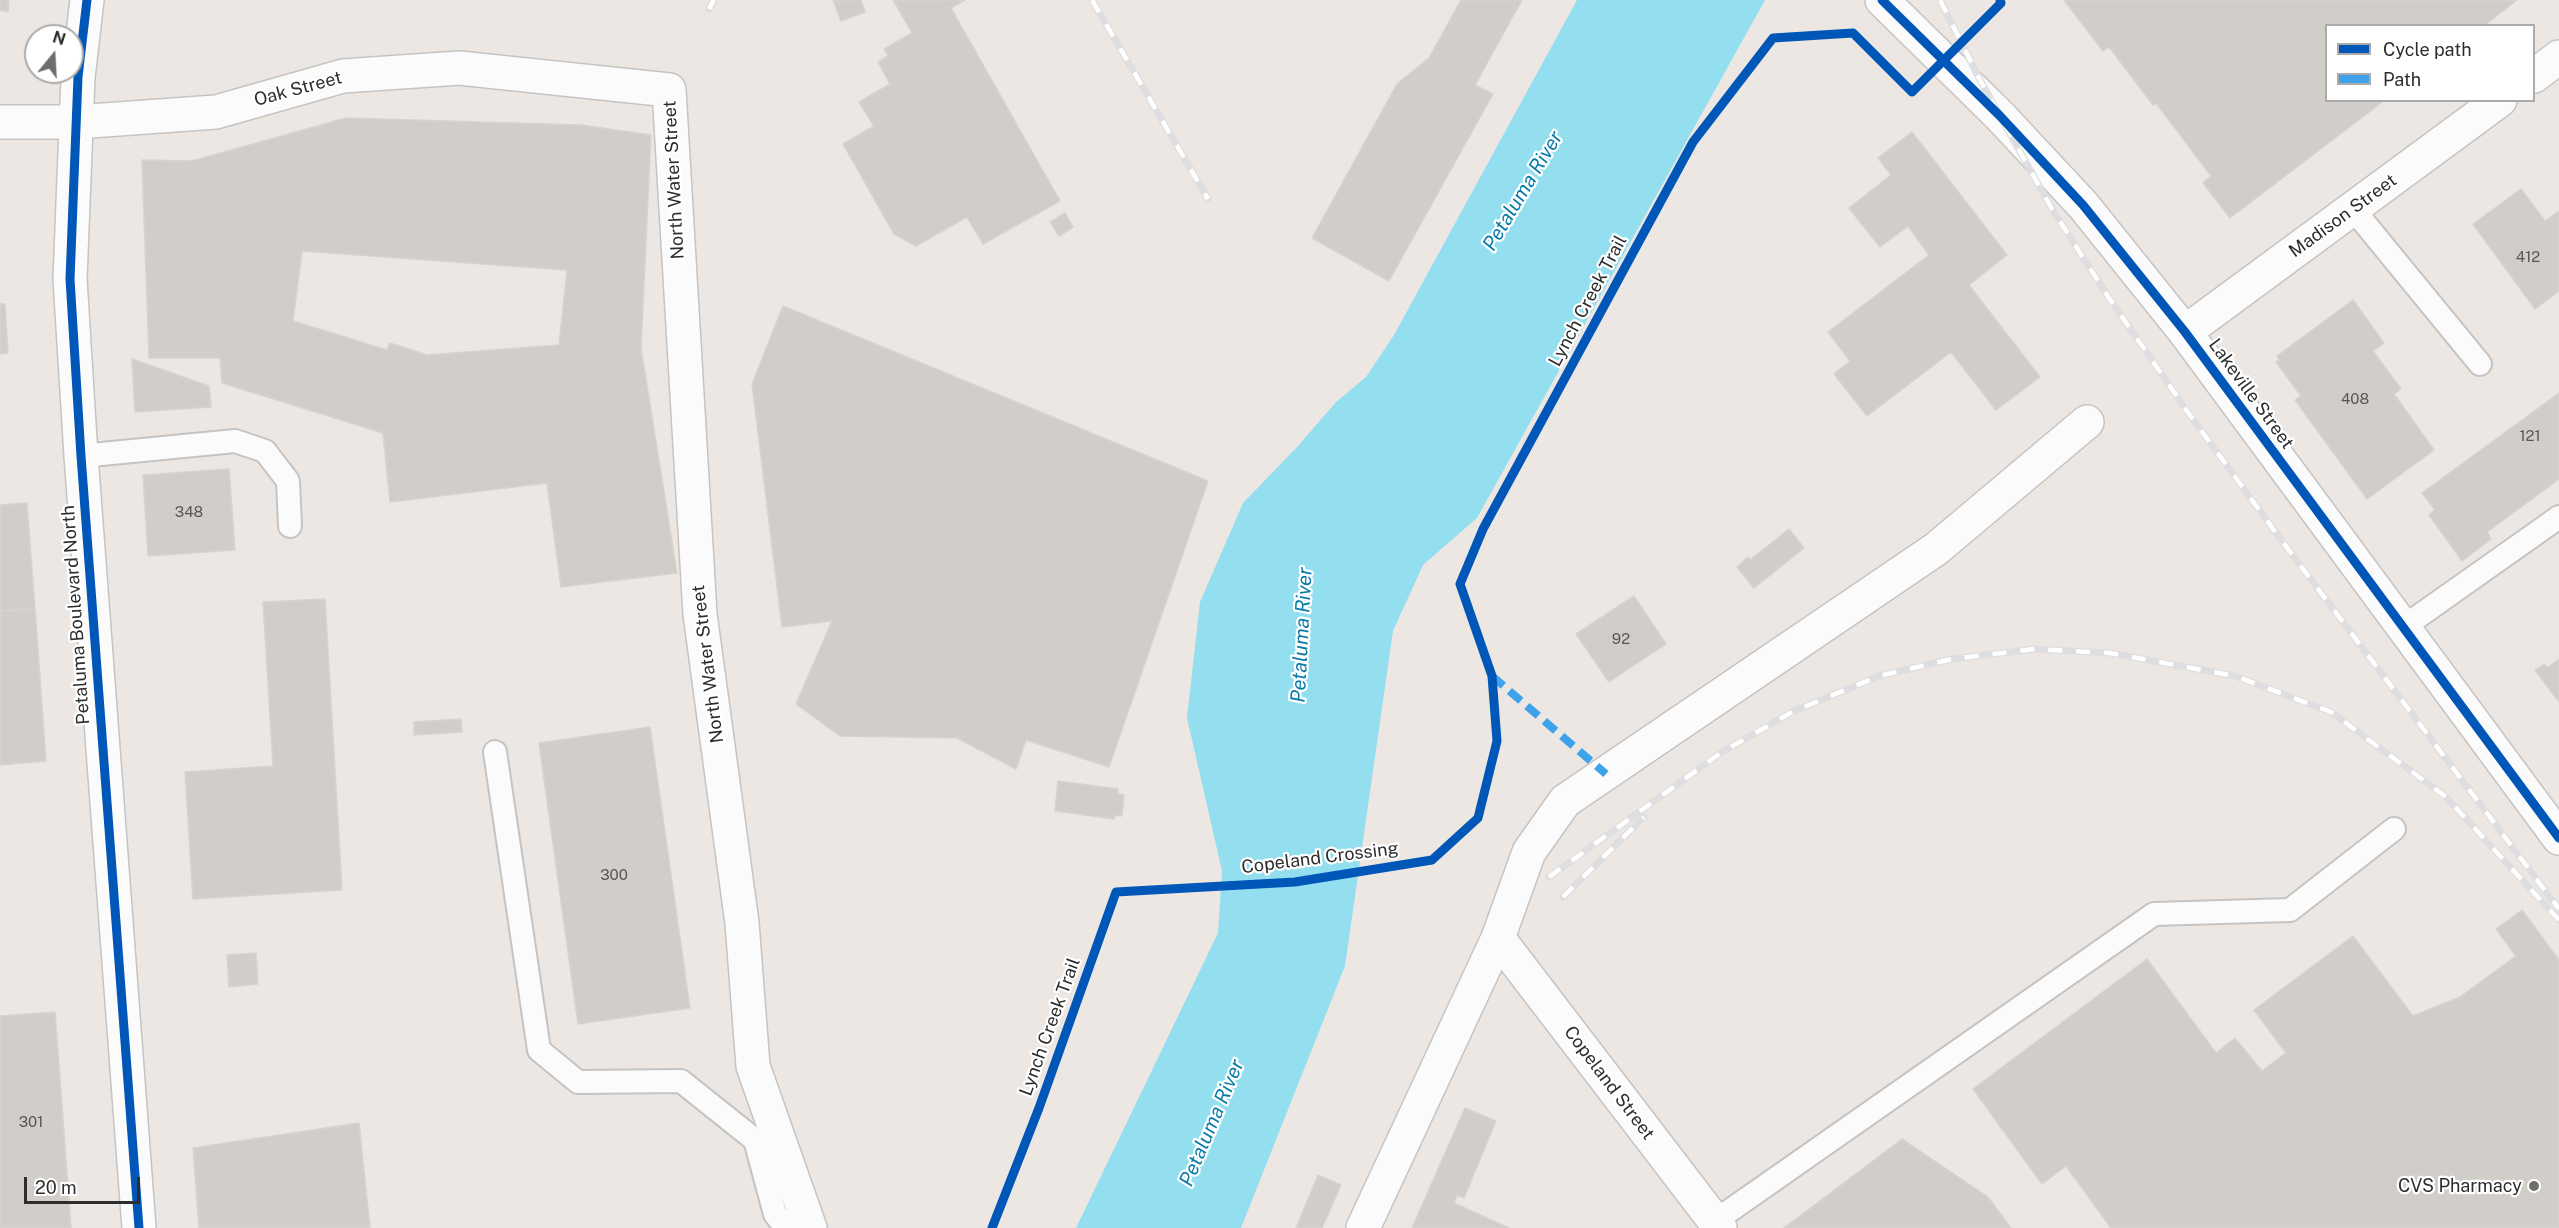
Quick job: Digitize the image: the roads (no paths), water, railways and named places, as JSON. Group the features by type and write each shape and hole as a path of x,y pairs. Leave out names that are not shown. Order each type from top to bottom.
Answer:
{"street":[{"name":"Petaluma Boulevard North","path":"87,0 76,122 70,279 81,456 139,1228"},
{"name":"Lakeville Street","path":"1882,0 2000,116 2083,205 2185,332 2559,838"},
{"path":"2535,75 2559,57"},
{"name":"Oak Street","path":"0,122 76,122 216,112 343,76 459,68 669,90"},
{"name":"North Water Street","path":"669,90 700,614 742,923 753,1066 810,1228"},
{"name":"Madison Street","path":"2185,332 2497,102"},
{"path":"1363,1228 1498,938 1529,852 1565,801 1936,549 2087,422"},
{"name":"Copeland Street","path":"1498,938 1718,1225"}],"lane":[{"path":"2353,209 2480,364"},
{"path":"81,456 235,441 265,451 288,481 290,526"},
{"path":"2402,628 2559,517"},
{"path":"495,752 539,1050 578,1082 681,1081 755,1140 775,1214 786,1228"},
{"path":"1718,1225 2154,914 2290,910 2394,829"}],"water":[{"name":"Petaluma River","path":"1577,0 1765,0 1477,518 1423,565 1393,631 1345,966 1241,1228 1076,1228 1218,933 1222,871 1187,718 1200,602 1243,503 1298,446 1336,402 1366,377 1394,335"}],"railway":[{"path":"709,9 714,0"},
{"path":"1092,0 1208,199"},
{"path":"1940,0 1980,80 2052,209 2109,298 2187,411 2279,537 2559,909"},
{"path":"1549,877 1722,752 1794,711 1879,676 1952,659 2035,649 2110,653 2235,676 2331,712 2446,797 2559,920"},
{"path":"1563,897 1644,817"}],"place":[{"name":"CVS Pharmacy","path":"2534,1186"}]}
